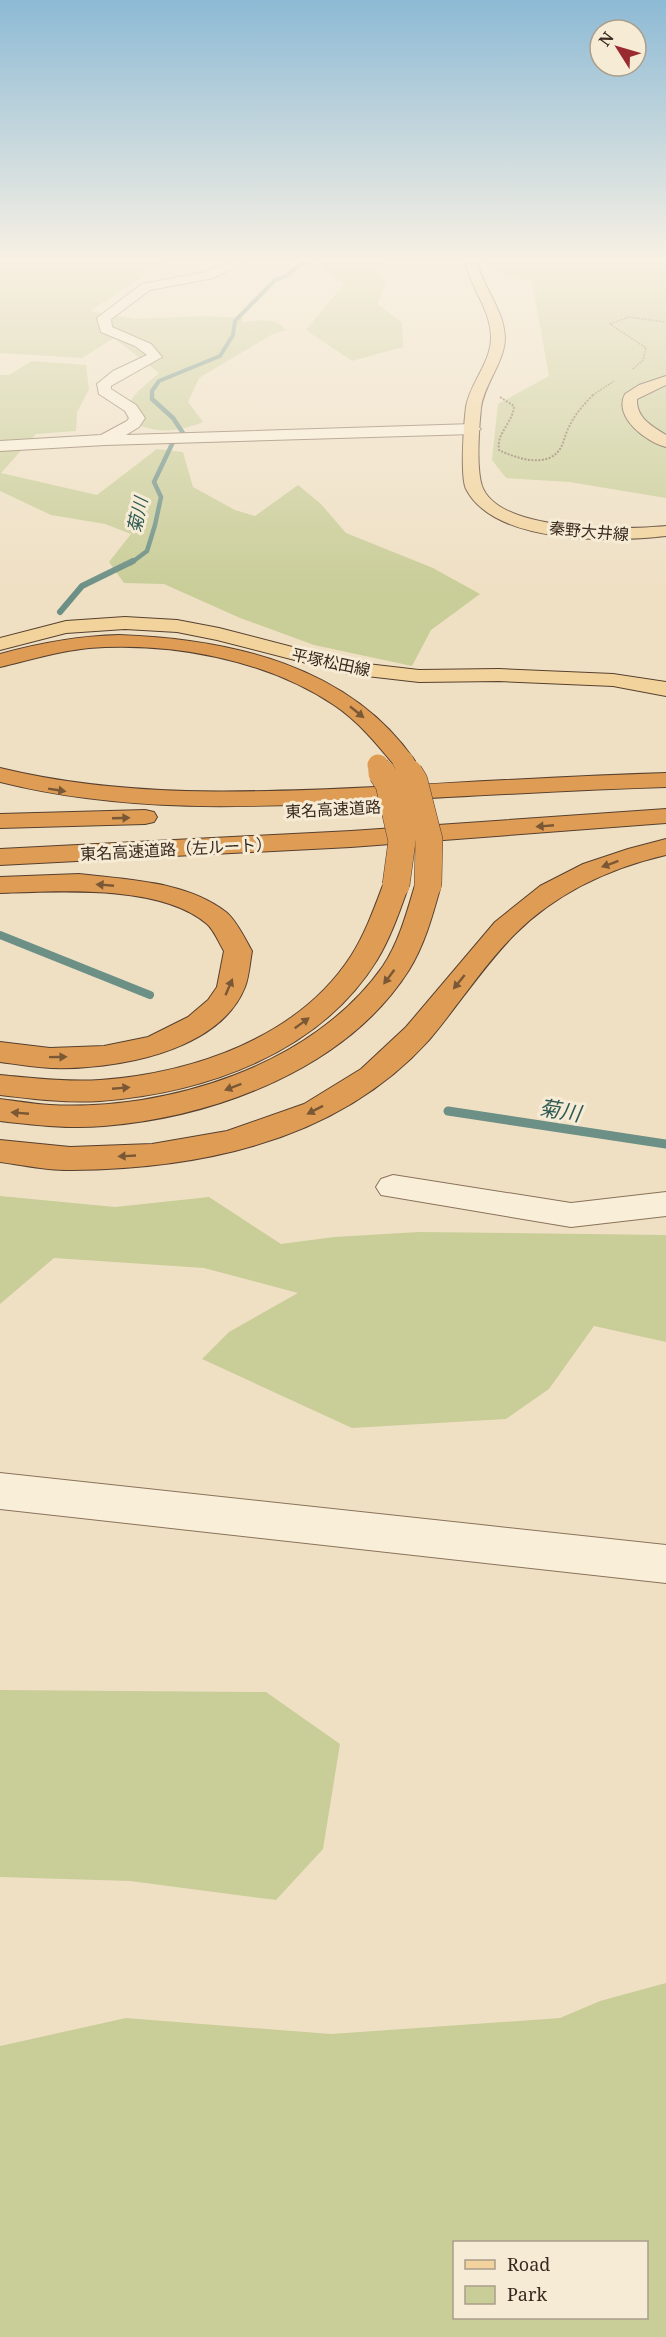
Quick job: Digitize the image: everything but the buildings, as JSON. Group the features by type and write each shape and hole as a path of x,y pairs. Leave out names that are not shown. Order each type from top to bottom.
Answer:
{"highway":[{"path":"0,661 46,648 92,642 157,643 216,651 273,668 317,686 343,701 385,738 403,761 414,781 429,840 428,885 417,926 395,970 373,998 348,1023 311,1050 266,1074 210,1095 152,1109 92,1116 16,1113 0,1110"},
{"path":"0,675 54,657 94,651 151,652 207,661 261,676 299,693 324,708 363,742 389,784 402,841 396,885 382,922 362,960 319,1010 285,1035 248,1055 200,1074 141,1086 84,1091 28,1090 0,1085"},
{"path":"0,776 86,795 204,800 666,782"},
{"name":"東名高速道路","path":"0,821 347,809 666,782"},
{"name":"東名高速道路","path":"351,839 666,816"},
{"path":"0,848 351,839"},
{"name":"東名高速道路（左ルート）","path":"0,857 351,839"},
{"path":"0,1151 70,1159 152,1155 231,1142 315,1112 372,1076 417,1034 504,928 549,892 592,870 666,846"},
{"path":"0,885 79,882 162,892 192,904 218,919 238,951 231,987 219,1006 198,1024 156,1045 104,1056 50,1058 0,1052"}],"main road":[{"name":"秦野大井線","path":"485,371 477,391 474,407 471,472 474,488 483,500 498,510 544,528 610,535 666,531"},
{"path":"666,381 644,388 630,397 628,407 633,418 666,442"},
{"name":"平塚松田線","path":"0,644 66,627 125,623 177,626 219,634 349,668 419,676 499,675 613,680 666,689"}],"street":[{"path":"105,440 133,424 137,418 131,408 104,390 104,384 125,371"},
{"path":"0,446 105,440 473,429"},
{"path":"393,1187 571,1215 666,1204"},
{"path":"0,1491 666,1564"}],"path":[{"path":"625,375 630,371"},
{"path":"477,391 501,398 514,406 515,413 498,442 499,450 511,456 540,459 556,454 576,411 596,392 616,380"}],"green space":[{"path":"15,371 87,371 89,389 77,412 76,431 36,434 1,473 97,495 157,449 183,452 193,487 235,510 255,516 298,485 321,504 346,533 433,568 480,594 431,630 412,666 314,645 240,618 164,584 124,583 109,562 131,534 105,524 51,515 0,491 0,375 9,375"},
{"path":"157,371 211,371 199,378 188,402 203,422 174,430 156,430 127,420 127,412 132,399 159,373"},
{"path":"548,371 666,371 666,498 569,482 506,478 492,460 498,404 549,376"},
{"path":"0,1196 115,1207 209,1197 281,1244 334,1237 419,1232 666,1235 666,1342 594,1326 549,1389 506,1419 352,1428 202,1359 229,1332 298,1293 204,1268 54,1258 0,1304"},
{"path":"0,1690 266,1692 340,1744 323,1849 276,1900 130,1881 0,1877"},
{"path":"666,1983 666,2337 0,2337 0,2046 126,2018 331,2034 560,2018 600,2001"}],"waterway":[{"name":"菊川","path":"131,563 147,551 161,497 154,482 173,442 183,433 173,418 152,399 152,391 159,381 183,371"},
{"name":"菊川","path":"60,612 82,586 133,561"},
{"name":"菊川","path":"0,935 150,995"},
{"name":"菊川","path":"448,1111 666,1144"}]}
